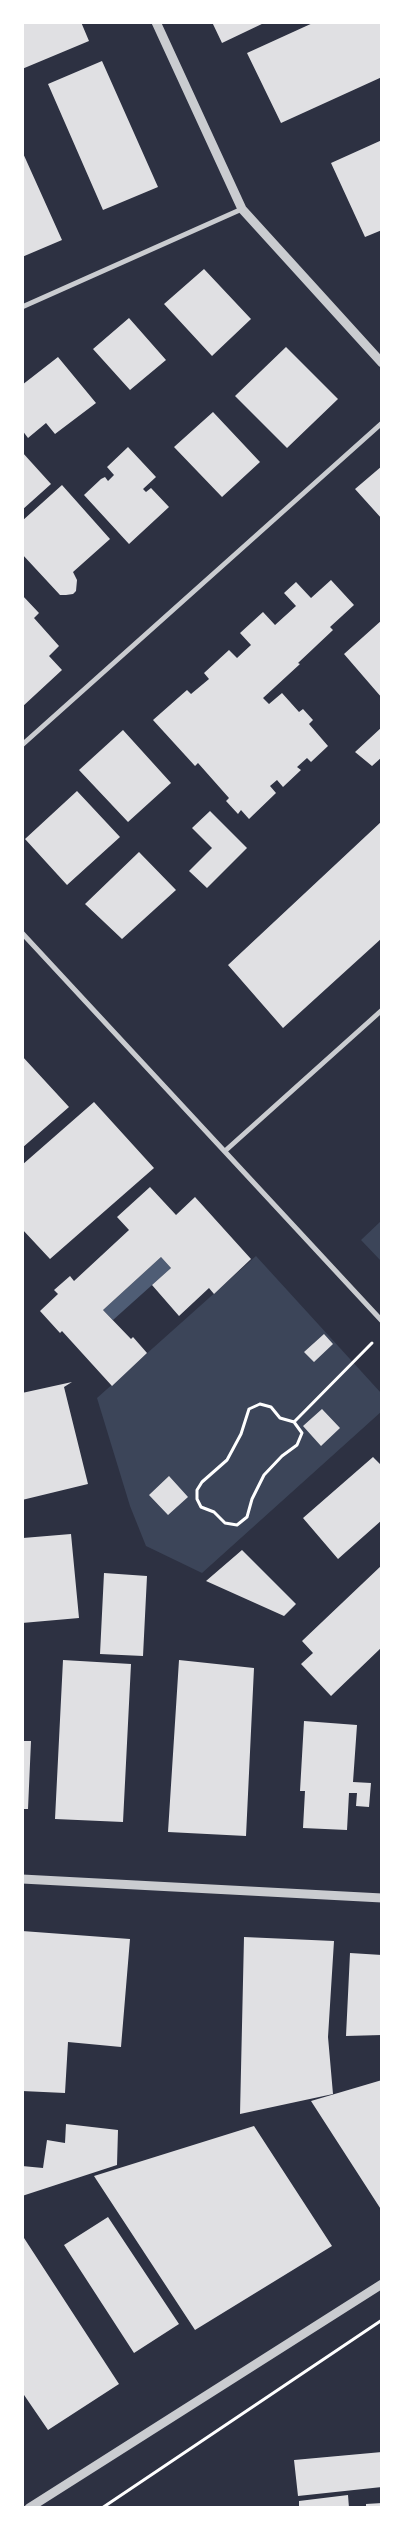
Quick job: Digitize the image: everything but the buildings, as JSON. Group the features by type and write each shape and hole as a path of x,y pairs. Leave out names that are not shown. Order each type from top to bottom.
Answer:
{"street":[{"path":"156,22 242,209 382,363"},
{"path":"22,308 242,209"},
{"path":"22,745 382,423"},
{"path":"22,933 382,1321"},
{"path":"225,1152 382,1010"},
{"path":"22,1878 382,1898"},
{"path":"29,2508 382,2284"}],"path":[{"path":"294,1422 374,1340"},
{"path":"260,1404 271,1407 280,1418 294,1422 302,1433 296,1445 282,1456 264,1475 252,1499 247,1517 237,1525 231,1524 225,1522 214,1512 201,1507 197,1499 197,1490 202,1482 227,1460 236,1446 249,1409 260,1404"},
{"path":"102,2508 382,2320"}],"shaded area":[{"path":"381,1221 381,1261 361,1240"},
{"path":"256,1256 381,1393 382,1411 202,1573 146,1546 130,1506 97,1398"},
{"path":"161,1257 171,1268 113,1320 103,1310"}]}
